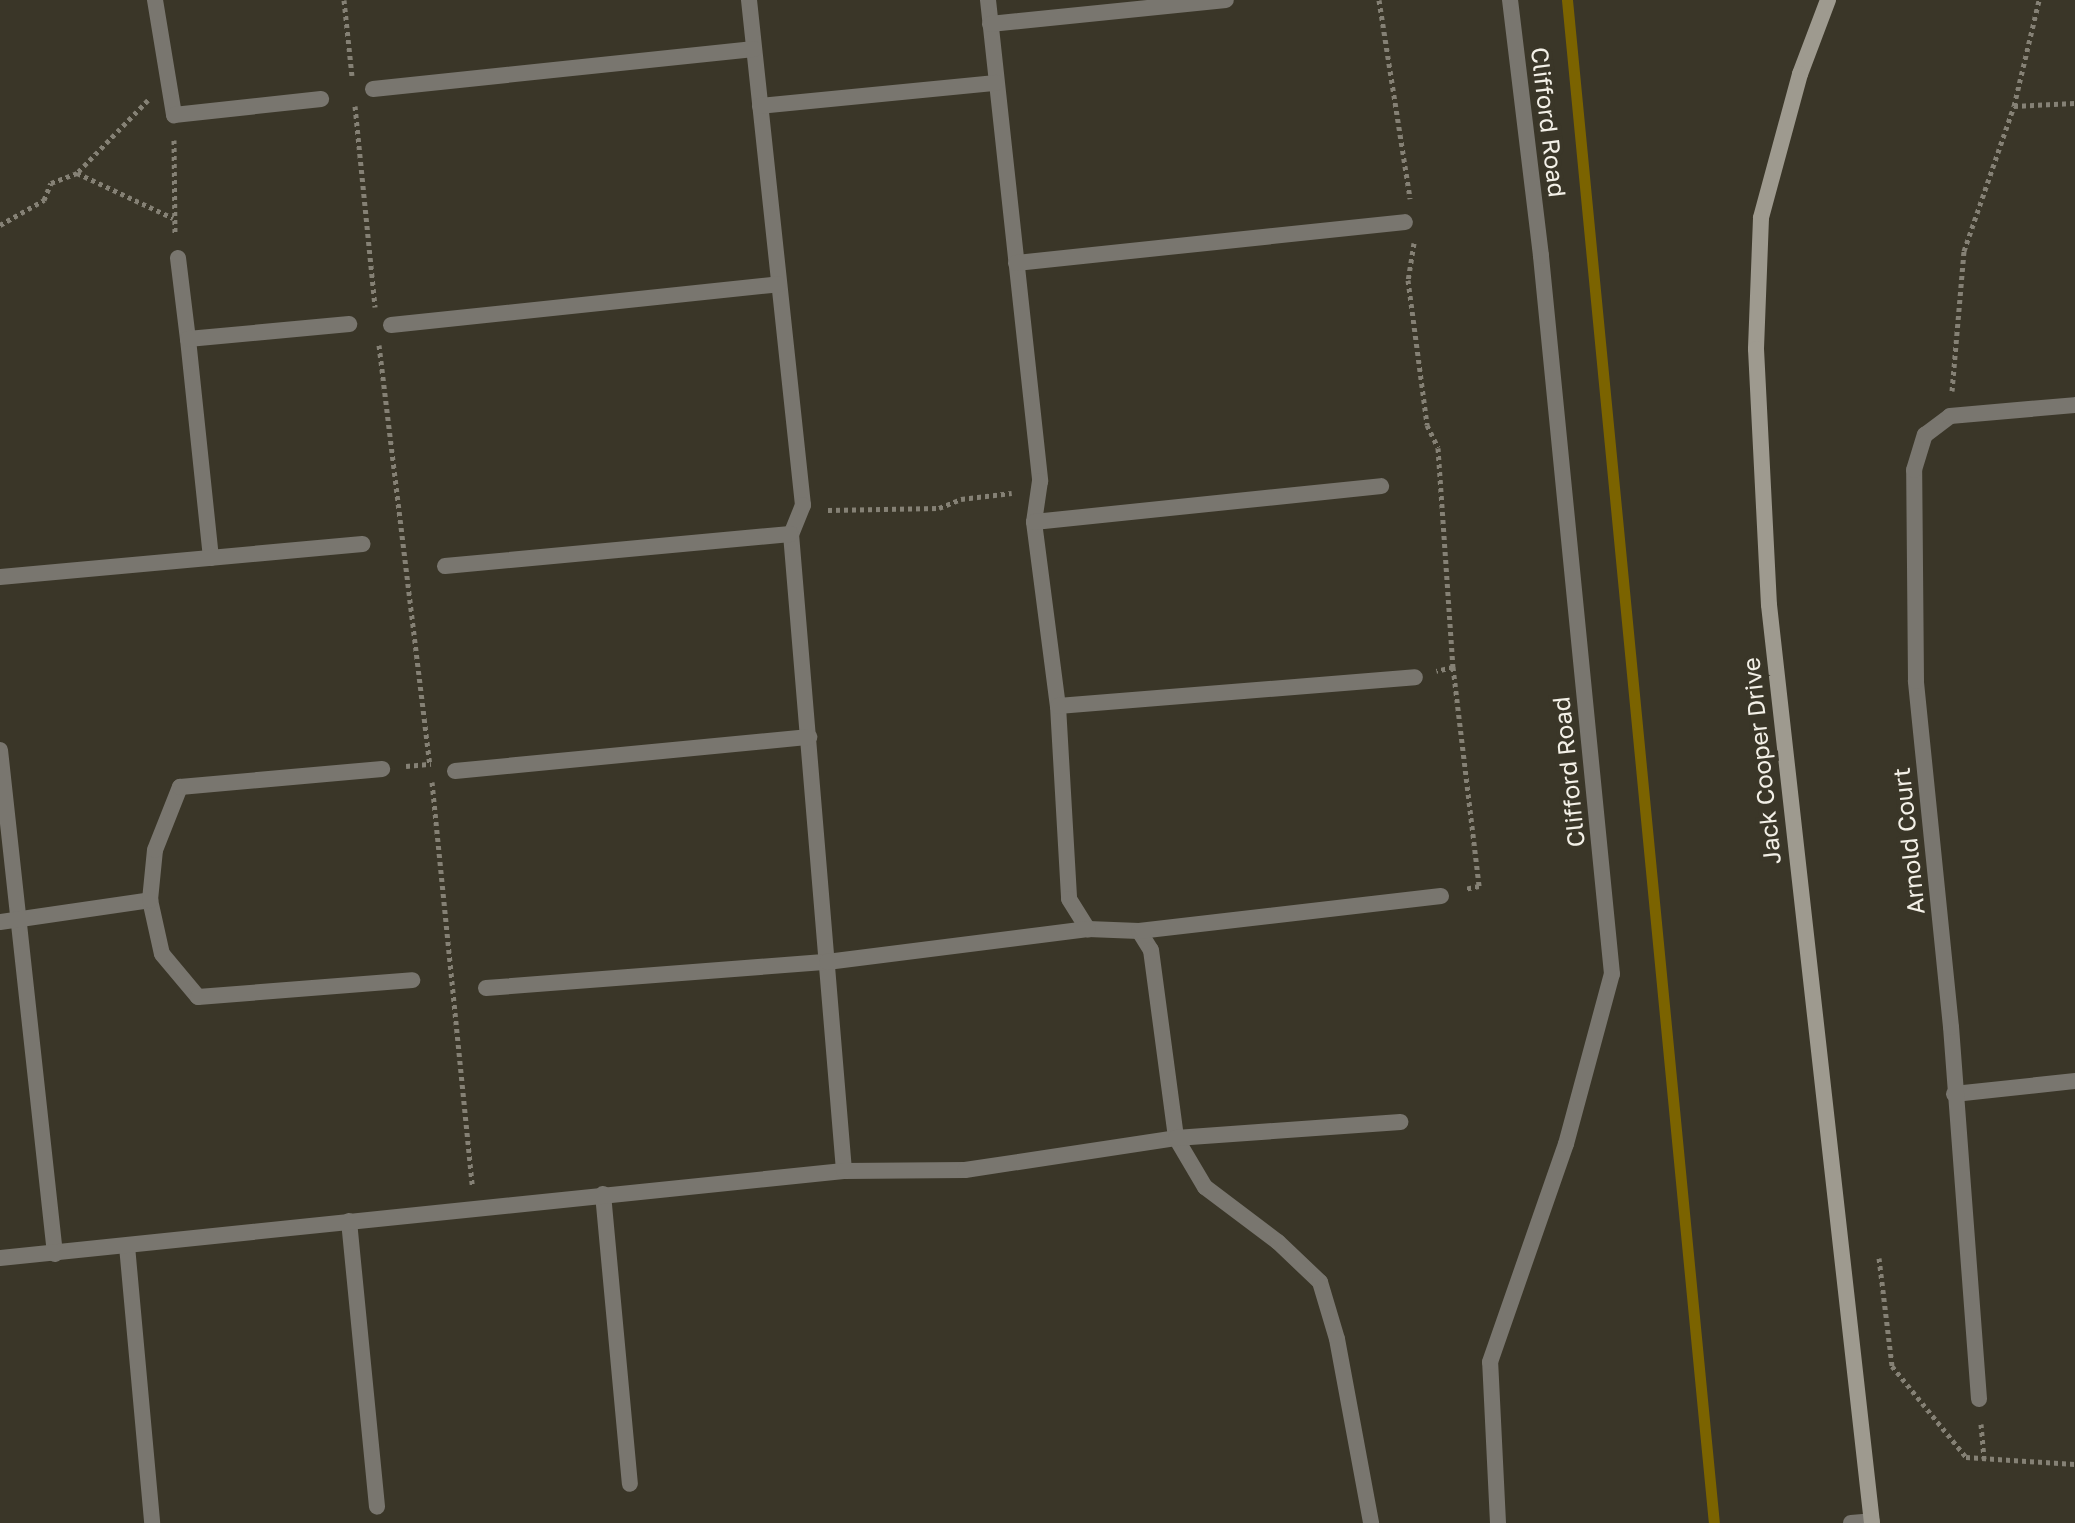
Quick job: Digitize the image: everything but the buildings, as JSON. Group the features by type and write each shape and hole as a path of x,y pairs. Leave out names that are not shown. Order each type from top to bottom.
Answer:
{"main road":[{"name":"Jack Cooper Drive","path":"1828,0 1800,74 1761,218 1756,349 1769,605 1872,1522"}],"street":[{"path":"155,0 174,115 321,99"},
{"path":"749,0 803,505 791,534 844,1171"},
{"path":"988,0 1040,481 1034,522 1058,706 1069,899 1088,929"},
{"path":"990,24 1226,0"},
{"name":"Clifford Road","path":"1498,1523 1490,1362 1566,1144 1612,974 1541,256 1510,0"},
{"path":"373,89 754,49"},
{"path":"760,106 996,83"},
{"path":"1016,263 1405,222"},
{"path":"178,258 211,558"},
{"path":"391,325 779,284"},
{"path":"188,339 349,324"},
{"path":"1950,416 2075,405"},
{"name":"Arnold Court","path":"1950,416 1925,435 1914,485 1916,681 1979,1399"},
{"path":"1034,522 1381,486"},
{"path":"445,566 791,534"},
{"path":"0,577 362,544"},
{"path":"1058,706 1415,677"},
{"path":"455,771 809,737"},
{"path":"0,750 9,921 55,1254"},
{"path":"382,769 180,787 155,850 150,900 162,954 198,997 412,980"},
{"path":"486,988 827,962 1088,929 1139,931 1441,896"},
{"path":"9,921 150,900"},
{"path":"1139,931 1151,950 1176,1138 1205,1187 1278,1242 1320,1282 1337,1339 1371,1523"},
{"path":"1954,1094 2075,1081"},
{"path":"0,1258 844,1171 965,1170 1176,1138 1400,1122"},
{"path":"603,1194 630,1484"},
{"path":"349,1221 377,1507"},
{"path":"127,1246 152,1523"},
{"path":"1851,1523 1872,1522"}],"path":[{"path":"344,0 376,311"},
{"path":"1379,0 1400,164 1411,192 1405,222 1415,245 1408,280 1427,425 1438,448 1453,667 1479,886 1441,896"},
{"path":"1950,416 1964,251 2014,106 2039,0"},
{"path":"0,225 44,200 51,183 77,173 168,79"},
{"path":"2014,106 2075,103"},
{"path":"174,115 173,218 178,258"},
{"path":"77,173 173,218"},
{"path":"379,342 430,764 474,1207"},
{"path":"825,510 939,508 961,499 1017,492"},
{"path":"1415,677 1453,667"},
{"path":"382,769 430,764 455,771"},
{"path":"1879,1258 1892,1366 1966,1457 2075,1464"},
{"path":"1979,1399 1984,1459"}],"waterway":[{"path":"1567,0 1714,1523"}]}
